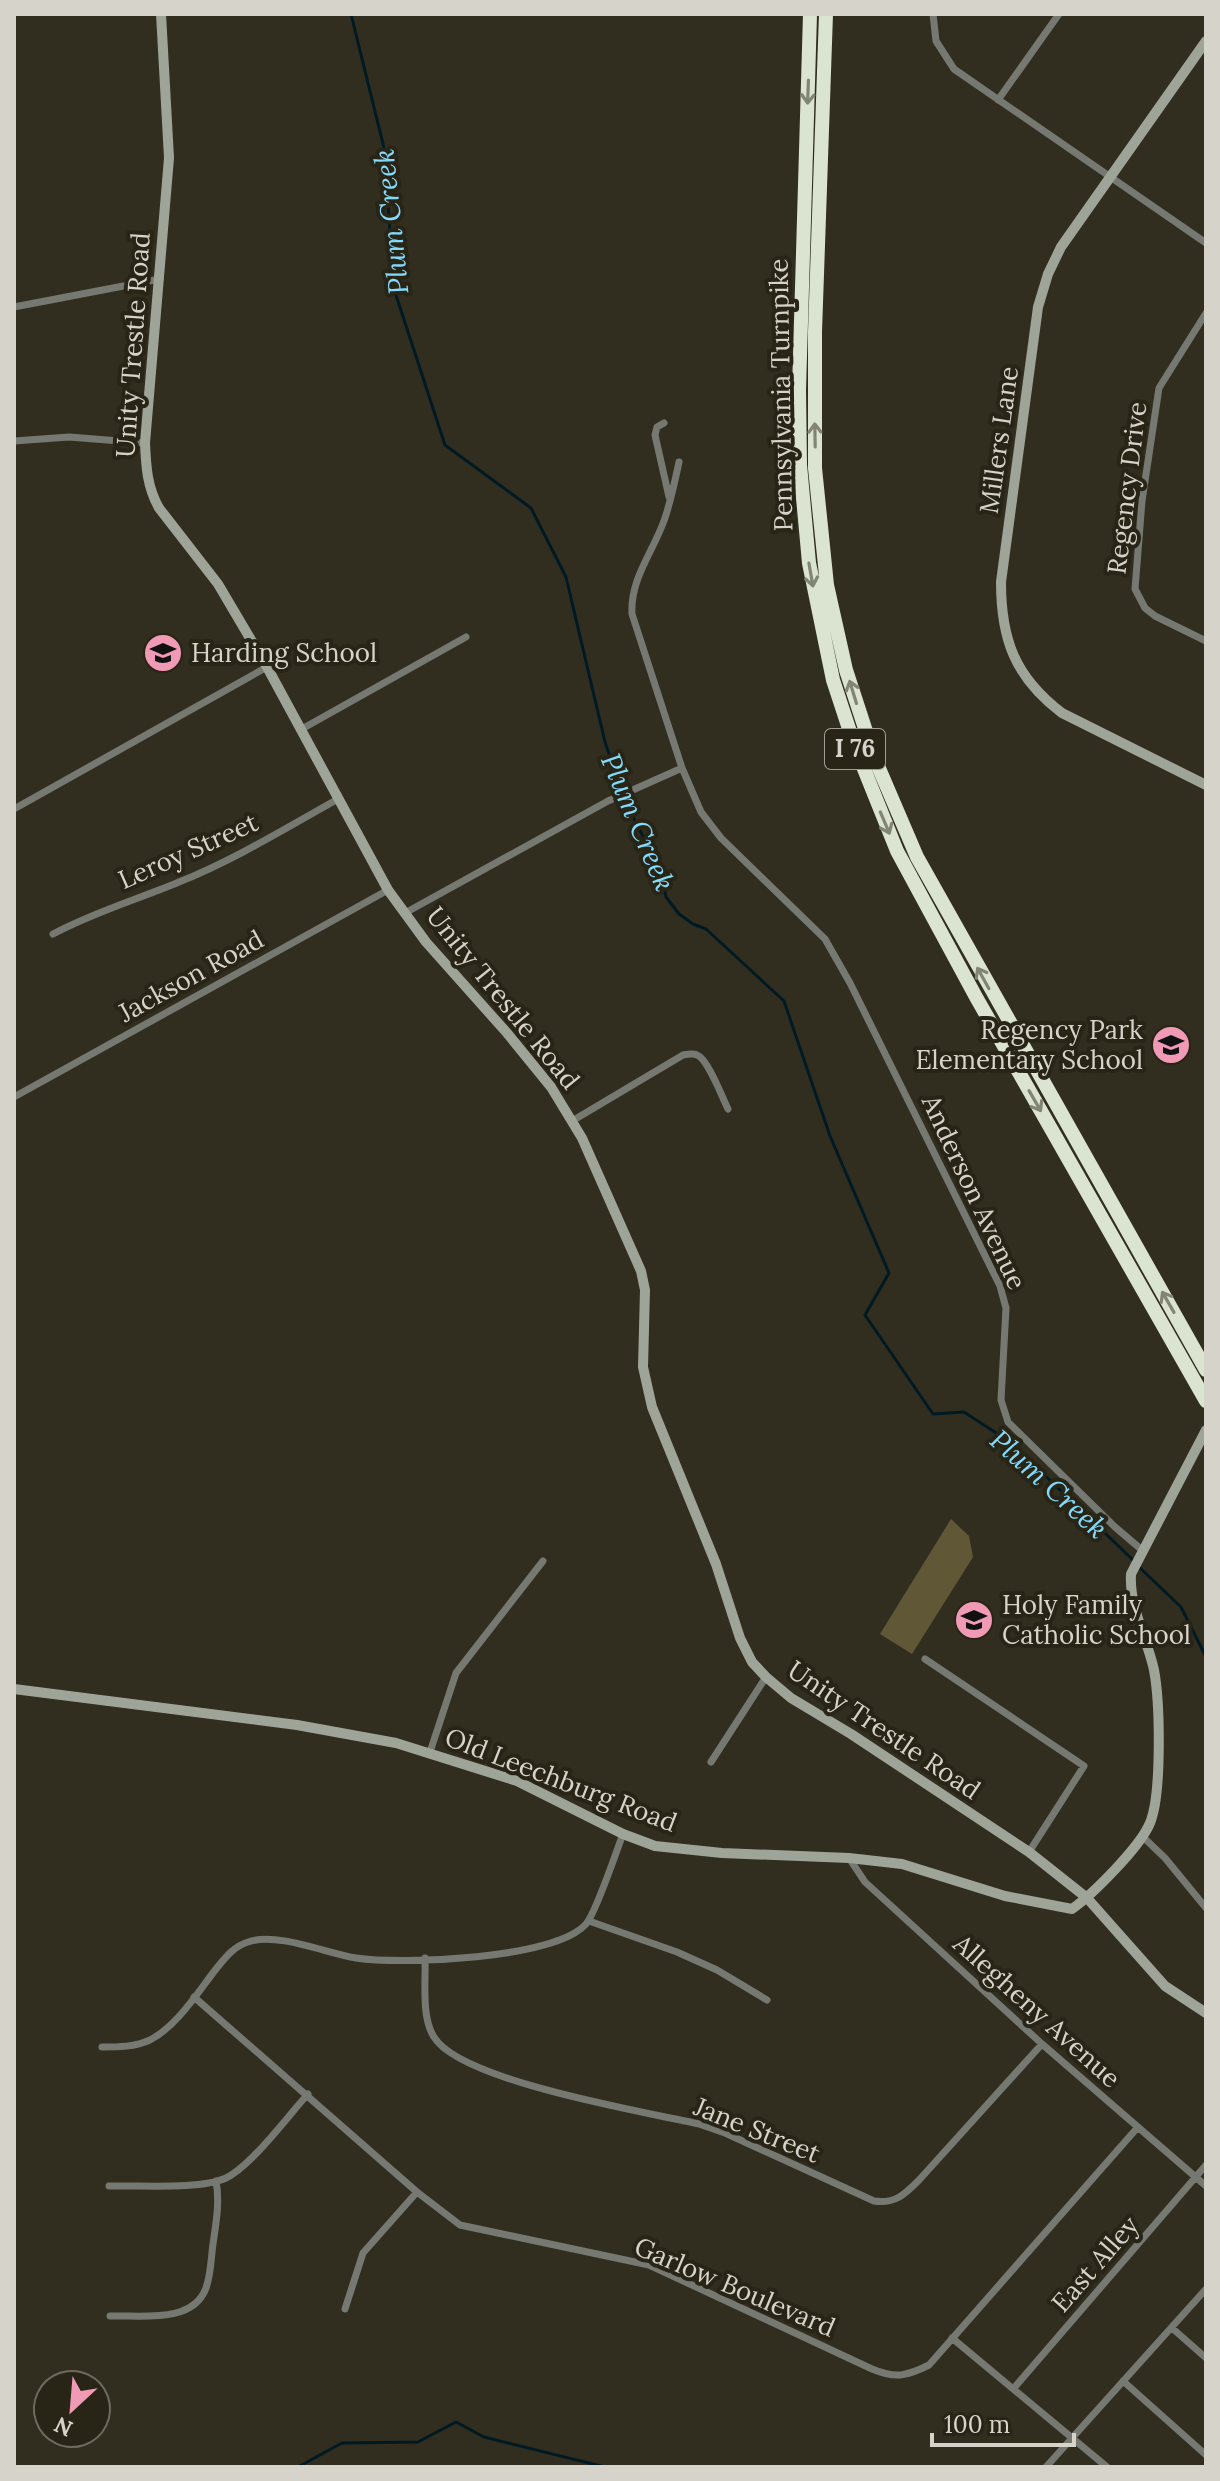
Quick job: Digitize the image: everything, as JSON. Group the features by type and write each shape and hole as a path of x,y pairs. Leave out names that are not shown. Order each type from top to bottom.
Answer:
{"highway":[{"name":"Pennsylvania Turnpike","path":"810,14 799,376 800,465 809,563 833,680 854,744 897,851 976,997 1206,1401"},
{"name":"Pennsylvania Turnpike","path":"826,14 816,304 815,468 827,585 846,670 875,759 917,857 1206,1370"}],"street":[{"name":"Unity Trestle Road","path":"161,14 169,158 145,443 146,470 152,495 218,584 267,667 388,890 426,942 551,1087 582,1138 641,1271 645,1290 643,1367 652,1407 716,1564 740,1638 752,1662 791,1698 1029,1852 1087,1898 1165,1986 1206,2013"},
{"path":"933,14 936,41 954,69 1206,243"},
{"path":"998,100 1059,14"},
{"name":"Millers Lane","path":"1206,41 1061,247 1048,274 1038,307 1001,582 1001,613 1006,637 1018,668 1044,700 1062,713 1206,785"},
{"path":"14,307 160,279"},
{"name":"Regency Drive","path":"1206,313 1159,388 1142,501 1135,589 1145,608 1155,616 1206,641"},
{"path":"664,423 657,427 655,435 669,499"},
{"path":"14,441 69,437 145,443"},
{"name":"Anderson Avenue","path":"679,462 666,516 637,578 631,600 632,614 682,768 701,812 721,838 825,939 850,983 1000,1286 1006,1308 1001,1400 1008,1422 1104,1516 1138,1559"},
{"path":"300,730 466,637"},
{"path":"14,809 267,667"},
{"path":"405,913 608,801 682,768"},
{"name":"Leroy Street","path":"53,934 89,914 178,883 219,864 338,799"},
{"name":"Jackson Road","path":"14,1097 388,890"},
{"path":"572,1121 683,1055 690,1054 696,1054 705,1061 728,1109"},
{"path":"1087,1898 1143,1837 1156,1803 1154,1669 1131,1592 1138,1559 1206,1430"},
{"path":"430,1752 456,1673 543,1561"},
{"path":"925,1659 1084,1766 1029,1852"},
{"path":"711,1762 766,1677"},
{"name":"Old Leechburg Road","path":"14,1689 297,1725 396,1743 517,1781 623,1834 675,1850 849,1858 919,1868 1005,1896 1061,1908 1072,1909 1087,1898"},
{"path":"102,2047 128,2046 152,2039 194,1997 230,1952 252,1940 292,1944 357,1958 425,1958 490,1956 541,1947 576,1933 589,1921 623,1834"},
{"path":"1143,1837 1165,1858 1206,1908"},
{"name":"Allegheny Avenue","path":"849,1858 865,1882 1042,2044 1206,2186"},
{"path":"589,1921 677,1952 717,1970 767,2000"},
{"name":"Jane Street","path":"425,1958 428,2019 432,2034 452,2055 515,2082 712,2128 874,2201 885,2202 903,2196 1042,2044"},
{"name":"Garlow Boulevard","path":"194,1997 417,2192 460,2225 649,2265 880,2373 908,2375 929,2365 1138,2127"},
{"path":"109,2186 198,2184 227,2177 245,2164 308,2094"},
{"name":"East Alley","path":"1014,2388 1206,2165"},
{"path":"110,2316 176,2314 199,2300 206,2289 210,2272 219,2197 216,2181"},
{"path":"345,2309 363,2253 417,2192"},
{"path":"1046,2467 1206,2289"},
{"path":"1172,2328 1206,2358"},
{"path":"952,2338 1107,2467"},
{"path":"1123,2381 1206,2455"}],"shaded area":[{"path":"951,1519 969,1536 973,1557 912,1654 880,1634"}],"waterway":[{"name":"Plum Creek","path":"351,14 384,148 394,289 445,445 531,508 566,577 605,742 625,801 661,872 666,897 679,914 706,929 784,1001 830,1136 889,1273 865,1315 933,1414 964,1412 1010,1442 1133,1560"},
{"name":"Plum Creek","path":"1138,1566 1181,1607 1206,1657"},
{"path":"298,2467 342,2443 418,2442 456,2422 484,2437 605,2467"}],"place":[{"name":"Harding School","path":"163,653"},
{"name":"Regency Park Elementary School","path":"1171,1045"},
{"name":"Holy Family Catholic School","path":"974,1620"}]}
